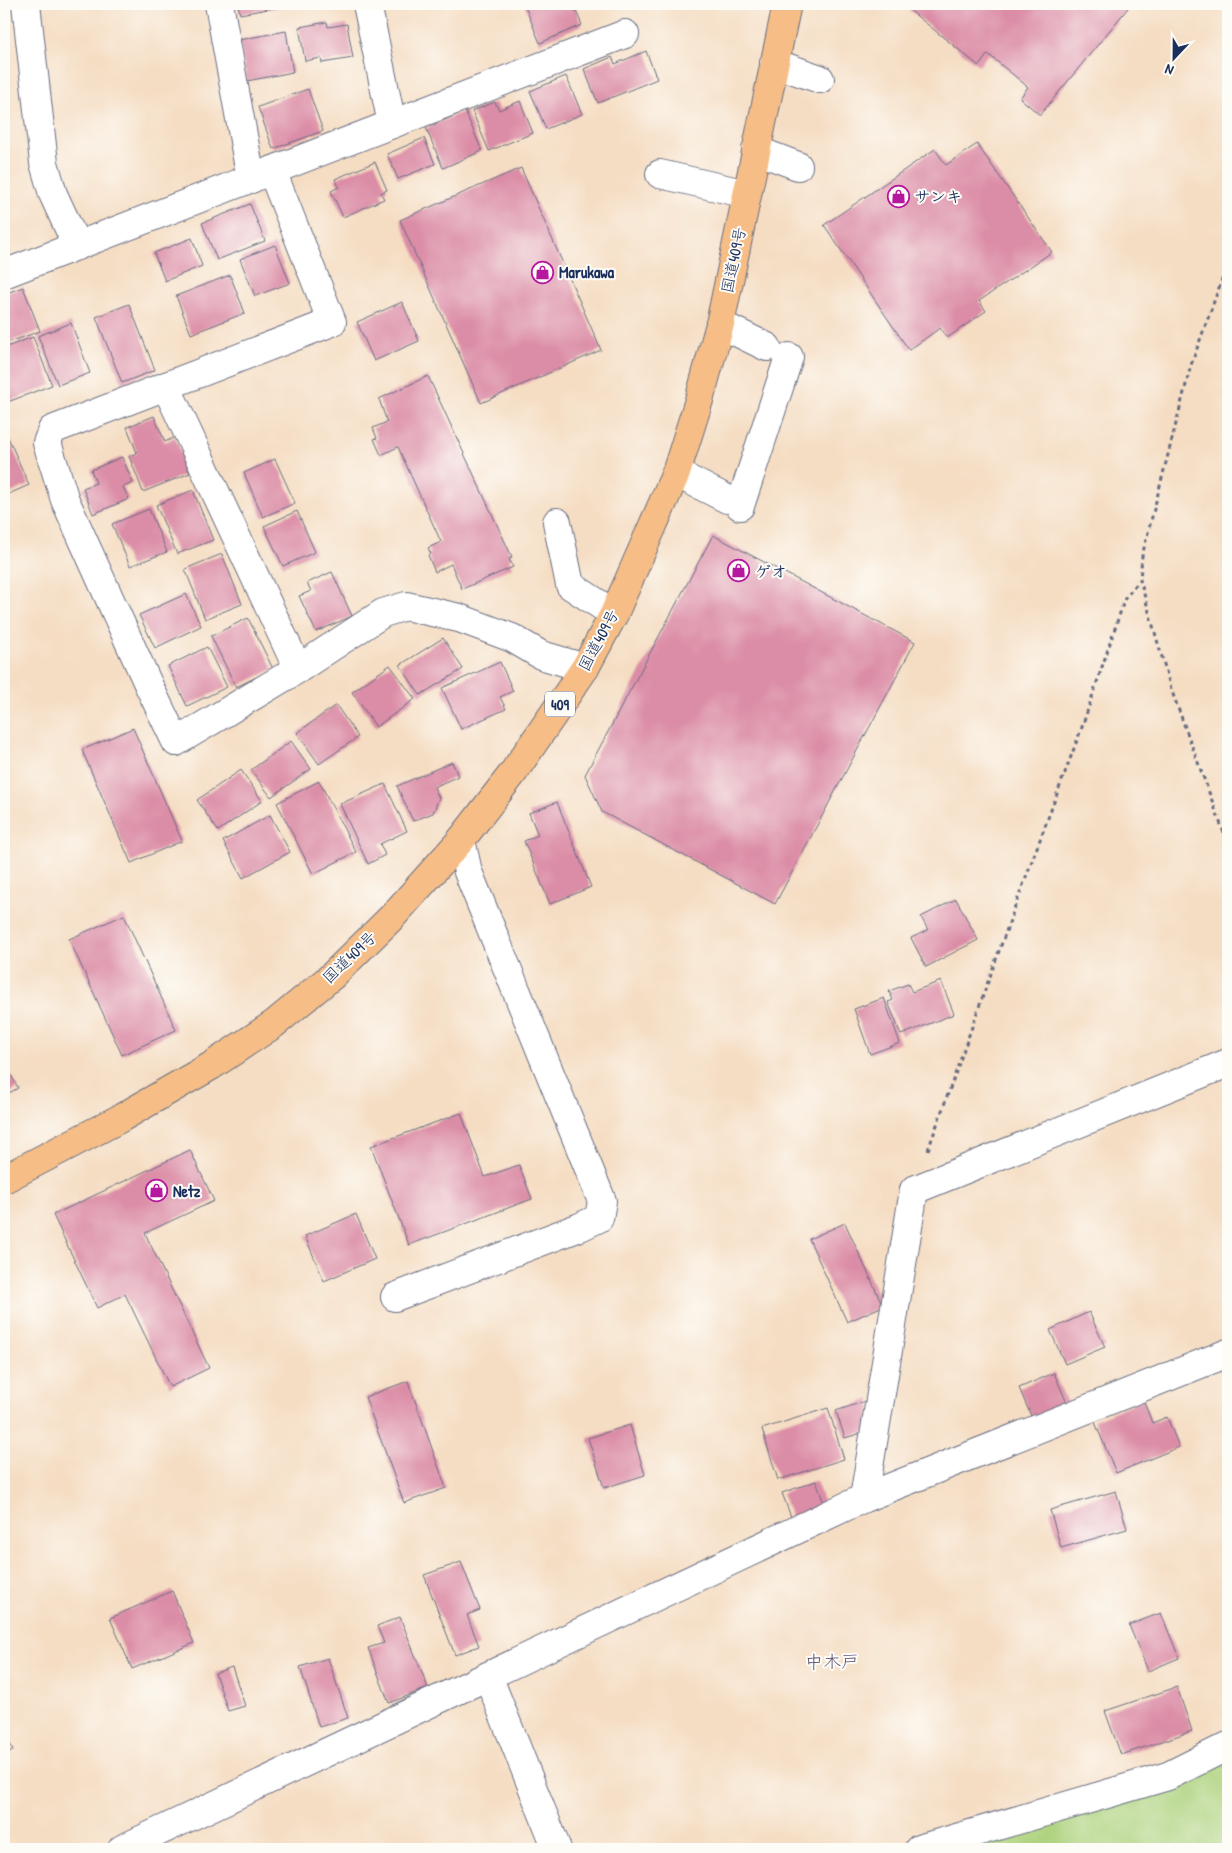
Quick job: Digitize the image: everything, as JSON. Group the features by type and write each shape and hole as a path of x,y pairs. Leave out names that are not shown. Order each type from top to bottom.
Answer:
{"highway":[{"name":"国道409号","path":"4,1179 121,1118 211,1066 274,1024 332,976 392,917 461,840 514,773 585,668 614,614 676,472 700,397 720,324 788,4"}],"street":[{"path":"26,4 44,163 53,194 77,246"},
{"path":"218,4 262,175 332,322 52,430 47,443 65,500 176,742 298,669 383,613 406,606 459,618 512,638 541,655 585,668"},
{"path":"367,4 392,124"},
{"path":"4,274 625,34"},
{"path":"774,63 820,79"},
{"path":"756,150 798,166"},
{"path":"660,174 747,194"},
{"path":"676,472 733,502 778,352 720,324"},
{"path":"166,386 298,669"},
{"path":"556,522 570,585 614,614"},
{"path":"396,1297 580,1227 599,1218 602,1202 468,872 461,840"},
{"path":"864,1498 914,1190 1228,1063"},
{"path":"122,1849 864,1498 1228,1353"},
{"path":"488,1676 557,1849"},
{"path":"919,1849 1168,1776 1228,1746"}],"path":[{"path":"1228,263 1191,365 1142,556 1140,580 1170,689 1228,844"},
{"path":"914,1190 1014,909 1082,727 1125,598 1140,580"}],"green space":[{"path":"1228,1762 1228,1849 949,1849"}],"building":[{"path":"238,4 289,4 290,5 240,14"},
{"path":"524,4 573,4 582,25 540,43"},
{"path":"902,4 1123,4 1128,8 1040,115 1020,98 1028,87 988,54 979,66"},
{"path":"327,22 328,27 347,24 353,58 322,63 321,58 305,61 299,27"},
{"path":"286,31 293,72 247,81 239,40"},
{"path":"646,51 657,79 598,103 584,69 612,57 615,64"},
{"path":"566,76 582,114 546,129 530,91"},
{"path":"308,89 323,131 273,149 258,107"},
{"path":"520,101 533,133 489,151 472,111 495,102 499,110"},
{"path":"465,111 482,151 443,168 426,128"},
{"path":"424,138 435,164 398,179 387,154"},
{"path":"977,144 1052,252 979,301 986,311 947,338 940,328 909,350 824,225 935,149 946,165"},
{"path":"375,162 387,190 381,193 384,199 343,217 331,191 339,187 335,179"},
{"path":"521,168 601,350 481,403 400,220"},
{"path":"250,204 265,241 217,260 202,223"},
{"path":"192,238 202,266 165,281 154,253"},
{"path":"275,245 290,283 255,296 240,259"},
{"path":"230,275 245,313 191,334 176,296"},
{"path":"23,287 40,331 4,344 4,294"},
{"path":"402,302 419,341 374,361 357,322"},
{"path":"129,304 155,370 122,383 96,317"},
{"path":"71,323 90,373 58,385 38,336"},
{"path":"33,337 52,385 5,403 4,348"},
{"path":"428,376 512,557 509,559 513,567 462,589 451,564 435,572 428,555 431,554 428,548 441,542 398,447 381,455 374,439 377,438 373,428 387,422 379,399"},
{"path":"154,416 165,442 175,437 190,473 143,492 129,456 137,453 127,427"},
{"path":"4,428 29,485 4,496"},
{"path":"122,457 133,483 123,487 129,499 93,514 83,488 96,483 91,470"},
{"path":"275,459 295,503 263,517 244,473"},
{"path":"193,490 213,540 177,554 156,505"},
{"path":"149,509 167,552 130,566 112,524"},
{"path":"297,511 315,552 283,566 264,526"},
{"path":"713,535 915,642 775,904 602,812 585,775"},
{"path":"222,554 242,604 205,619 185,569"},
{"path":"332,572 352,616 316,632 299,596 311,591 307,583"},
{"path":"186,594 201,626 155,648 139,615"},
{"path":"248,618 273,669 236,687 211,636"},
{"path":"443,638 463,669 420,695 400,665"},
{"path":"207,647 227,687 187,706 168,666"},
{"path":"500,662 513,691 500,697 506,709 461,729 442,688"},
{"path":"390,665 415,699 376,727 352,692"},
{"path":"336,705 358,737 319,764 297,733"},
{"path":"133,728 182,841 131,863 82,750"},
{"path":"291,741 311,769 271,797 251,770"},
{"path":"452,762 458,776 434,787 439,798 433,813 413,821 397,786"},
{"path":"241,770 262,801 218,831 197,800"},
{"path":"319,781 356,852 313,874 277,803"},
{"path":"385,784 407,831 380,844 385,855 368,864 340,804"},
{"path":"557,802 591,887 550,904 524,841 538,835 529,813"},
{"path":"270,815 290,852 243,878 223,841"},
{"path":"956,899 978,940 926,967 911,938 928,930 921,917"},
{"path":"124,915 176,1030 122,1055 69,939"},
{"path":"941,981 954,1014 901,1035 888,1002 893,1000 889,991 908,984 912,992"},
{"path":"884,998 900,1043 870,1054 854,1009"},
{"path":"4,1061 18,1088 4,1096"},
{"path":"461,1113 485,1177 519,1165 532,1199 409,1245 371,1146"},
{"path":"190,1150 214,1201 145,1233 209,1368 170,1387 125,1294 97,1308 53,1215"},
{"path":"356,1214 375,1259 324,1281 305,1236"},
{"path":"845,1223 883,1306 847,1322 809,1239"},
{"path":"1089,1312 1105,1347 1065,1364 1050,1330"},
{"path":"1054,1373 1067,1403 1032,1418 1019,1388"},
{"path":"408,1381 446,1488 404,1503 365,1397"},
{"path":"871,1399 868,1431 845,1438 836,1411"},
{"path":"1143,1399 1152,1423 1167,1417 1179,1447 1116,1473 1094,1420"},
{"path":"828,1408 844,1459 778,1480 762,1429"},
{"path":"630,1425 645,1475 604,1488 588,1438"},
{"path":"816,1481 825,1506 791,1517 782,1493"},
{"path":"1116,1491 1127,1529 1061,1548 1050,1510"},
{"path":"461,1562 480,1610 467,1615 479,1646 455,1655 424,1575"},
{"path":"172,1591 194,1643 132,1669 110,1618"},
{"path":"1161,1613 1179,1658 1148,1671 1129,1625"},
{"path":"400,1617 428,1688 389,1703 368,1648 384,1643 377,1626"},
{"path":"328,1658 348,1718 319,1727 300,1667"},
{"path":"232,1667 245,1706 228,1711 215,1673"},
{"path":"1177,1687 1192,1731 1121,1755 1105,1711"},
{"path":"4,1731 13,1750 4,1755"}],"place":[{"name":"サンキ","path":"898,196"},
{"name":"Marukawa","path":"543,272"},
{"name":"ゲオ","path":"739,571"},
{"name":"Netz","path":"157,1191"}],"district":[{"name":"中木戸","path":"832,1661"}]}
